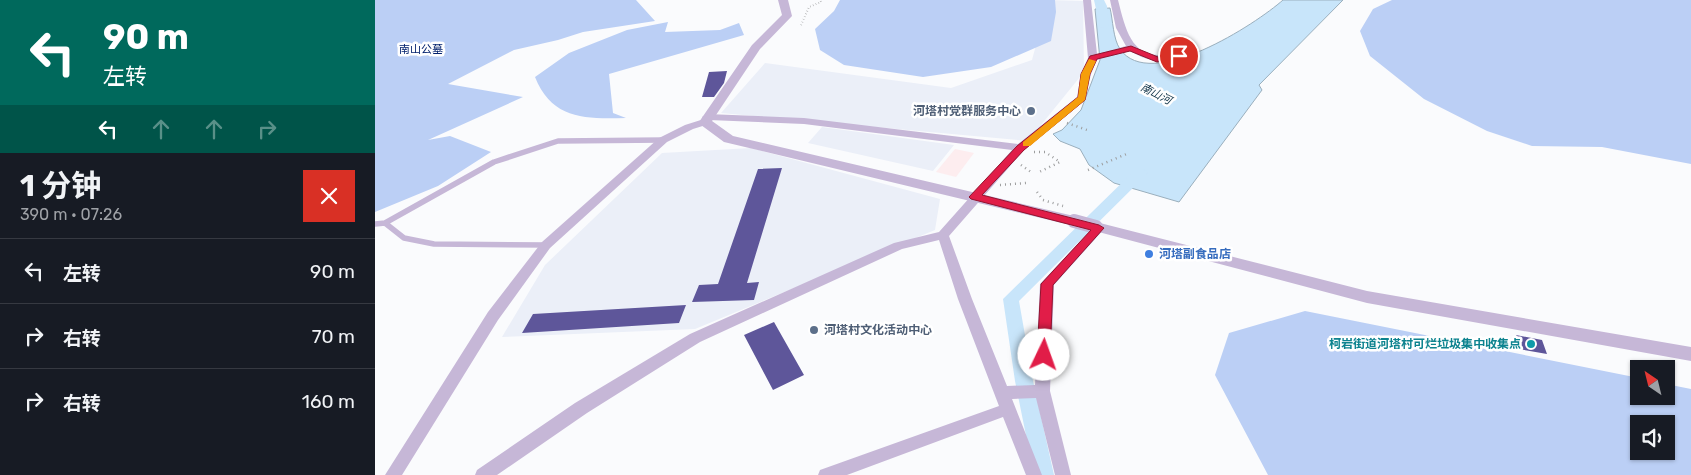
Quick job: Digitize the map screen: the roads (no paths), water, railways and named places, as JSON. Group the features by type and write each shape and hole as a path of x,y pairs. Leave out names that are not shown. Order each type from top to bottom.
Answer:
{"street":[{"path":"706,119 756,47 787,16 783,0"},
{"path":"483,475 581,408 695,338 898,246 943,234 974,197 990,183 1019,150 1082,98 1086,74 1093,58 1087,0"},
{"path":"1114,0 1123,37 1131,48 1157,59 1179,56"},
{"path":"1093,58 1131,48"},
{"path":"706,119 729,139 1074,221 1367,297 1691,354"},
{"path":"393,475 493,316 546,245 663,140 706,119 804,121 1019,150"},
{"path":"1063,475 1042,391 1047,284 1097,228"},
{"path":"943,234 1001,393 1034,475"},
{"path":"1001,393 1042,391"},
{"path":"826,475 1008,410"}],"lane":[{"path":"375,224 385,223 494,162 558,141 663,140"},
{"path":"385,223 404,238 434,244 546,245"}],"water":[{"path":"1283,0 1343,0 1259,85 1262,90 1179,202 1114,183 1089,165 1080,149 1060,141 1053,134 1062,130 1081,110 1100,60 1095,9 1110,8 1115,35 1120,49 1135,61 1154,63 1178,59 1203,50 1250,24"}],"waterway":[{"name":"南山河","path":"1099,0 1102,6 1105,27"},
{"path":"1044,475 1024,381 1011,299 1141,172"}],"place":[{"name":"河塔村党群服务中心","path":"1031,111"},
{"name":"河塔副食品店","path":"1149,254"},
{"name":"河塔村文化活动中心","path":"814,330"},
{"name":"柯岩街道河塔村可烂垃圾集中收集点","path":"1531,344"}],"park label":[{"name":"南山公墓","path":"421,49"}]}
